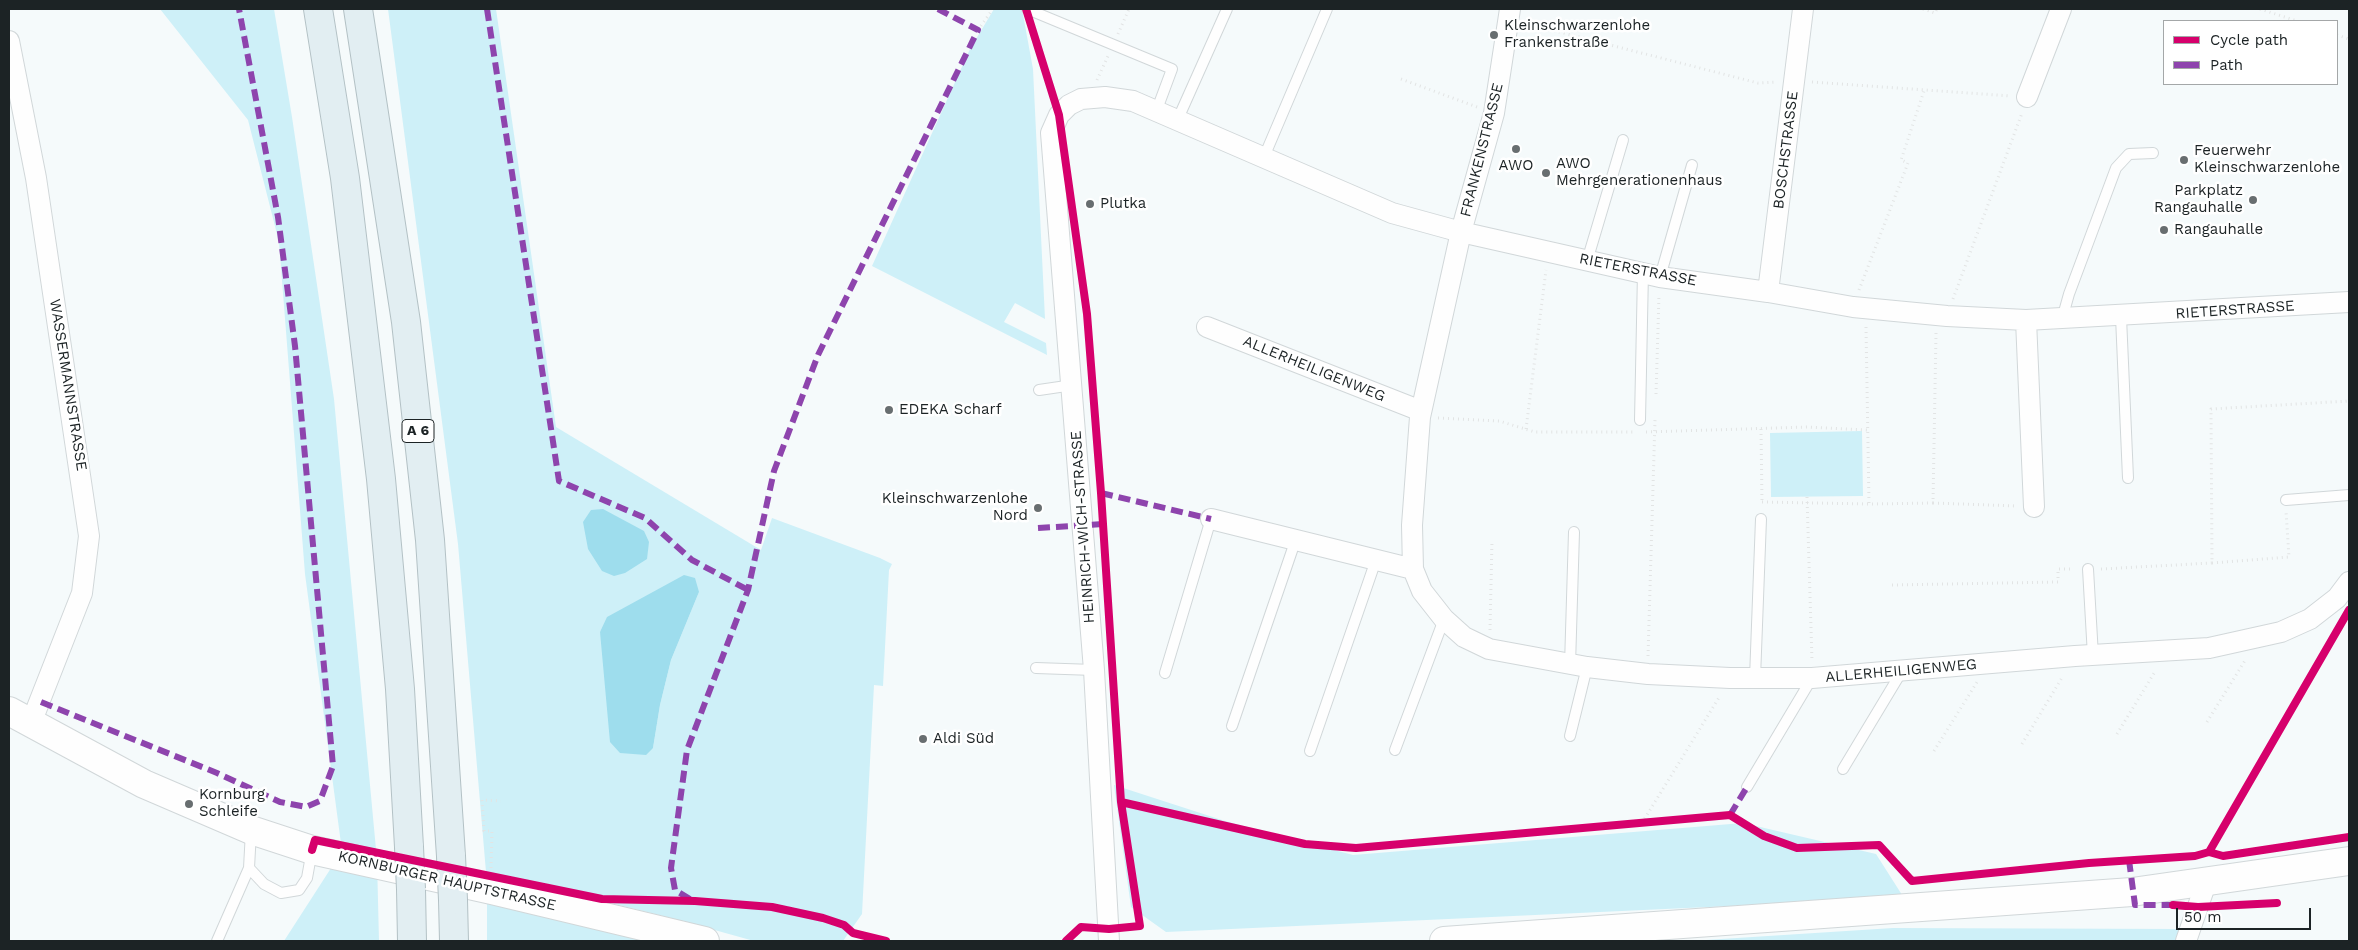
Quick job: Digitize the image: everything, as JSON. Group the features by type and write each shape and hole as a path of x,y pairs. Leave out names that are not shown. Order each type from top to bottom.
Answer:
{"highway":[{"path":"318,9 345,178 381,479 400,689 412,941"},
{"name":"A 6","path":"358,9 406,322 430,540 451,856 454,941"}],"main road":[{"name":"KORNBURGER HAUPTSTRASSE","path":"20,717 144,784 251,830 312,850 705,941"},
{"path":"1444,941 2132,892 2206,883 2349,861"}],"street":[{"path":"2027,97 2061,9"},
{"name":"FRANKENSTRASSE","path":"1461,232 1494,113 1510,14"},
{"name":"BOSCHSTRASSE","path":"1768,292 1795,81 1798,20"},
{"name":"WASSERMANNSTRASSE","path":"9,41 36,178 90,536 82,594 20,717"},
{"name":"RIETERSTRASSE","path":"1059,115 1069,105 1081,99 1105,97 1133,101 1392,213 1461,232 1587,261 1651,274 1859,308 1942,316 2026,320 2122,317 2349,302"},
{"name":"HEINRICH-WICH-STRASSE","path":"1059,115 1052,133 1094,670 1109,941"},
{"name":"ALLERHEILIGENWEG","path":"1461,232 1421,411 1412,525 1413,569 1422,591 1444,619 1464,637 1489,648 1579,666 1648,674 1730,678 1812,678 2084,656 2167,652 2208,648 2258,639 2281,632 2310,619 2337,598 2349,582"},
{"path":"2026,320 2034,507"},
{"name":"ALLERHEILIGENWEG","path":"1207,327 1421,411"},
{"path":"1211,519 1413,569"},
{"path":"2186,941 2206,883"}],"lane":[{"path":"1027,9 1172,69 1156,112"},
{"path":"1177,121 1227,9"},
{"path":"1264,158 1327,9"},
{"path":"1587,261 1622,140"},
{"path":"2062,319 2069,294 2116,168 2130,154 2153,153"},
{"path":"1640,420 1651,274 1692,165"},
{"path":"2122,317 2128,478"},
{"path":"1039,390 1073,385"},
{"path":"2286,500 2349,495"},
{"path":"1165,673 1211,519"},
{"path":"1755,678 1761,519"},
{"path":"1570,736 1579,666 1574,532"},
{"path":"1232,726 1296,539"},
{"path":"1310,751 1376,560"},
{"path":"2084,656 2088,569"},
{"path":"1395,750 1444,619"},
{"path":"1036,668 1094,670"},
{"path":"1842,769 1902,670"},
{"path":"1747,787 1812,678"},
{"path":"217,941 249,868 251,830"},
{"path":"249,868 264,884 281,893 299,890 307,878 312,850"}],"path":[{"path":"978,30 993,9"},
{"path":"1027,9 1059,115"},
{"path":"1923,9 1935,13 1937,9"},
{"path":"2260,9 2294,20"},
{"path":"1510,14 1758,83 1795,81 2027,97 1942,316 1933,503"},
{"path":"1401,79 1494,113"},
{"path":"1869,504 1859,308 1908,162 1901,160 1924,91"},
{"path":"1526,429 1548,252"},
{"path":"1651,274 1656,403"},
{"path":"2212,563 2210,409 2349,401"},
{"path":"1648,674 1656,413"},
{"path":"1808,427 1809,432"},
{"path":"1761,429 1761,519"},
{"path":"1807,497 1812,678"},
{"path":"1892,585 2058,582 2058,569 2212,563 2289,557 2286,500"},
{"path":"1762,502 1933,503 2034,507"},
{"path":"1489,648 1492,540"},
{"path":"2207,722 2258,639"},
{"path":"2117,734 2167,652"},
{"path":"2022,744 2084,656"},
{"path":"1934,751 1988,664"},
{"path":"1642,824 1730,678"},
{"path":"491,876 492,831 484,831 482,800 500,801"}],"shaded area":[{"path":"160,9 274,9 334,399 377,860 379,941 284,941 342,851 305,574 279,242 248,120"},
{"path":"388,9 496,9 556,427 761,550 772,518 892,564 889,570 883,686 874,685 862,914 843,941 754,941 675,919 486,872 458,544","holes":["699,592 671,660 660,705 653,748 600,632"]},
{"path":"994,9 1022,9 1033,69 1045,319 1015,303 1004,322 1046,343 1047,355 872,266 970,49"},
{"path":"1862,431 1863,496 1771,497 1770,433"},
{"path":"1114,785 1225,821 1353,855 1743,823 1876,854 1904,898 1166,932 1131,907"},
{"path":"487,903 689,941 487,941"},
{"path":"1893,928 2183,929 2180,941 1690,941"}],"water":[{"path":"603,509 644,531 649,542 647,559 625,573 614,576 602,571 588,549 583,522 591,510"},
{"path":"684,575 695,578 699,592 671,660 660,705 653,748 646,755 620,753 610,742 600,632 607,617"}],"marked path":[{"path":"41,702 217,773 280,802 306,807 320,801 333,766 295,346 278,217 239,9"},
{"path":"487,9 559,481 645,518 692,560 748,590"},
{"path":"690,899 675,890 671,868 687,750 748,590 774,471 818,355 978,30 938,9"},
{"path":"1101,493 1211,519"},
{"path":"1038,528 1103,524"},
{"path":"1730,815 1747,787"},
{"path":"2129,860 2135,905 2177,905"}],"cycle path":[{"path":"1026,9 1059,115 1087,314 1101,493 1121,802"},
{"path":"2209,852 2349,610"},
{"path":"1066,941 1081,927 1109,929 1140,926 1121,802 1305,844 1356,848 1730,815 1764,836 1797,848 1879,845 1912,881 2089,863 2195,856 2209,852 2223,856 2349,837"},
{"path":"312,850 315,840 602,899 695,901 772,907 823,918 844,925 853,933 886,941"},
{"path":"2173,905 2198,907 2277,903"}],"place":[{"name":"Kleinschwarzenlohe Frankenstraße","path":"1494,35"},
{"name":"AWO","path":"1516,149"},
{"name":"Feuerwehr Kleinschwarzenlohe","path":"2184,160"},
{"name":"AWO Mehrgenerationenhaus","path":"1546,173"},
{"name":"Parkplatz Rangauhalle","path":"2253,200"},
{"name":"Plutka","path":"1090,204"},
{"name":"Rangauhalle","path":"2164,230"},
{"name":"EDEKA Scharf","path":"889,410"},
{"name":"Kleinschwarzenlohe Nord","path":"1038,508"},
{"name":"Aldi Süd","path":"923,739"},
{"name":"Kornburg Schleife","path":"189,804"}]}
